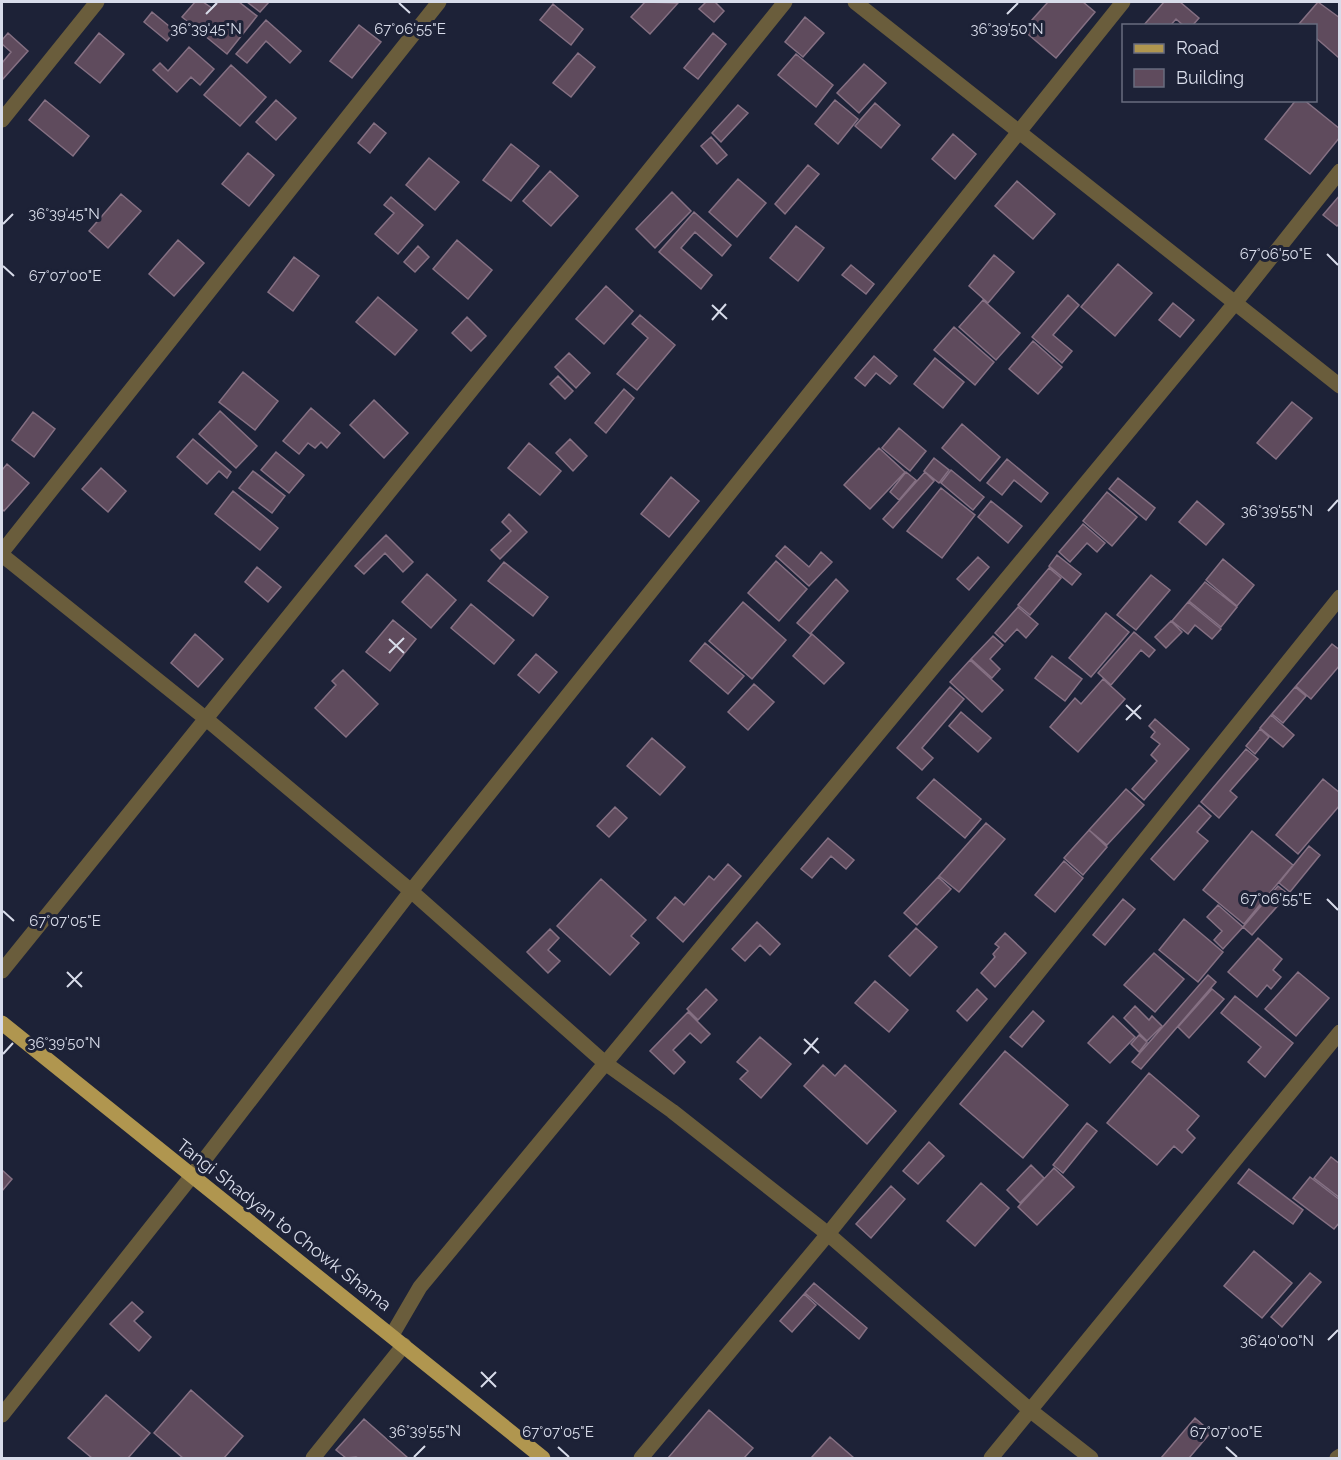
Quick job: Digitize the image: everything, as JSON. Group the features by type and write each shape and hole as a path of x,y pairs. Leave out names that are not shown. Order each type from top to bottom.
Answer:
{"main road":[{"name":"Tangi Shadyan to Chowk Shama","path":"2,1023 543,1458"}],"street":[{"path":"2,120 97,2"},
{"path":"439,2 2,553 205,718 411,891 605,1063 672,1111 828,1234 1031,1412 1091,1458"},
{"path":"2,971 784,2"},
{"path":"855,2 1340,386"},
{"path":"2,1415 191,1177 411,891 1123,2"},
{"path":"313,1458 398,1340 420,1287 1234,303 1340,171"},
{"path":"641,1458 828,1234 1340,597"},
{"path":"991,1458 1340,1032"}],"building":[{"path":"195,2 203,2 212,8 217,2 239,2 257,16 227,54 182,17"},
{"path":"247,2 269,2 260,12"},
{"path":"645,2 678,3 650,34 631,17"},
{"path":"706,2 715,2 724,11 714,22 699,9"},
{"path":"1048,2 1083,2 1095,12 1056,58 1023,30"},
{"path":"1164,2 1180,2 1199,18 1194,24 1182,24 1176,19 1172,24 1145,24"},
{"path":"1318,2 1340,18 1339,58 1317,39 1317,24 1299,24"},
{"path":"553,4 583,29 571,45 540,20"},
{"path":"152,12 175,31 167,41 144,22"},
{"path":"805,17 824,33 803,57 785,42"},
{"path":"266,20 301,51 290,63 266,41 247,63 236,54"},
{"path":"359,25 381,42 352,78 330,61"},
{"path":"8,33 28,51 2,80 2,63 11,52 2,44 2,40"},
{"path":"99,33 124,54 100,83 75,63"},
{"path":"713,33 726,44 698,79 684,68"},
{"path":"189,47 214,69 200,85 191,77 177,92 153,70 160,63 168,71"},
{"path":"578,53 595,67 571,97 553,83"},
{"path":"796,54 833,85 816,107 778,75"},
{"path":"864,64 886,83 859,113 837,93"},
{"path":"231,65 266,97 240,126 204,95"},
{"path":"45,100 89,136 73,156 29,120"},
{"path":"276,100 296,118 276,140 256,122"},
{"path":"835,100 858,119 838,144 815,124"},
{"path":"1294,102 1306,102 1340,129 1340,137 1310,174 1265,139"},
{"path":"875,103 900,125 881,148 855,126"},
{"path":"738,105 748,113 721,142 712,133"},
{"path":"374,123 386,133 370,153 358,143"},
{"path":"953,134 976,154 955,179 932,159"},
{"path":"711,137 727,155 717,164 701,146"},
{"path":"511,144 539,166 511,201 483,180"},
{"path":"248,153 274,175 249,206 222,184"},
{"path":"429,158 459,182 435,210 406,185"},
{"path":"808,165 819,174 785,214 775,204"},
{"path":"550,171 578,196 551,226 523,201"},
{"path":"738,179 766,203 737,237 709,212"},
{"path":"1017,181 1055,214 1033,239 995,206"},
{"path":"672,192 691,211 655,248 636,229"},
{"path":"121,194 141,211 108,248 89,231"},
{"path":"1340,195 1340,223 1337,226 1323,215"},
{"path":"391,197 423,225 398,254 375,234 394,213 384,205"},
{"path":"694,212 731,245 722,256 695,232 681,248 712,275 701,289 659,252"},
{"path":"796,226 824,248 798,281 770,258"},
{"path":"178,240 204,263 174,296 149,274"},
{"path":"457,240 492,270 468,299 433,269"},
{"path":"418,246 429,257 415,272 404,262"},
{"path":"994,255 1014,272 988,303 969,286"},
{"path":"294,257 319,276 293,311 268,292"},
{"path":"1118,264 1152,293 1115,336 1081,307"},
{"path":"851,265 874,284 866,294 842,275"},
{"path":"606,286 633,311 604,344 576,319"},
{"path":"1068,295 1079,305 1053,335 1072,351 1062,363 1032,337"},
{"path":"378,297 417,330 395,355 356,322"},
{"path":"983,300 1020,333 996,360 959,327"},
{"path":"1173,303 1194,320 1180,337 1159,320"},
{"path":"640,315 675,345 637,390 617,374 648,338 632,324"},
{"path":"467,317 486,336 471,351 452,333"},
{"path":"954,327 994,362 975,385 934,350"},
{"path":"1033,341 1062,367 1038,394 1009,369"},
{"path":"569,353 590,373 576,388 555,367"},
{"path":"874,356 897,376 890,384 876,373 865,386 855,378"},
{"path":"935,358 964,382 943,408 914,384"},
{"path":"243,372 278,401 255,430 219,402"},
{"path":"558,376 573,391 565,399 550,384"},
{"path":"624,389 634,398 606,433 595,423"},
{"path":"374,400 408,433 384,458 350,425"},
{"path":"1292,402 1312,418 1276,459 1257,443"},
{"path":"311,408 340,433 327,448 321,442 315,448 308,443 299,454 283,441"},
{"path":"220,411 257,446 236,468 199,434"},
{"path":"33,412 55,429 34,457 12,440"},
{"path":"962,424 1000,457 980,481 942,448"},
{"path":"899,428 926,451 910,471 882,448"},
{"path":"193,439 231,472 227,478 219,471 207,484 177,457"},
{"path":"570,439 587,456 573,471 556,453"},
{"path":"529,443 561,471 540,495 508,468"},
{"path":"879,448 905,472 870,509 844,485"},
{"path":"276,452 304,475 289,493 261,470"},
{"path":"934,458 949,470 939,483 924,471"},
{"path":"1007,459 1048,493 1041,502 1014,480 1002,495 987,483"},
{"path":"7,464 29,483 4,511 2,509 2,470"},
{"path":"101,468 126,491 108,512 82,489"},
{"path":"951,470 984,497 973,510 941,483"},
{"path":"253,471 285,496 272,513 239,488"},
{"path":"906,472 916,480 899,500 890,492"},
{"path":"925,472 934,481 893,528 883,519"},
{"path":"671,477 699,501 669,537 641,514"},
{"path":"1118,478 1155,508 1146,520 1109,489"},
{"path":"941,488 975,515 942,558 907,531"},
{"path":"233,491 278,528 260,550 215,514"},
{"path":"1107,492 1137,517 1112,546 1083,521"},
{"path":"991,501 1022,526 1008,543 978,517"},
{"path":"1197,501 1224,524 1206,545 1179,522"},
{"path":"509,514 527,532 500,559 491,550 511,531 502,522"},
{"path":"1083,524 1105,543 1097,552 1087,543 1070,562 1059,552"},
{"path":"386,535 413,562 403,572 385,553 364,574 355,566"},
{"path":"785,546 809,567 821,552 832,562 809,586 776,556"},
{"path":"1057,555 1081,574 1072,585 1049,566"},
{"path":"978,557 989,567 969,590 957,579"},
{"path":"1223,559 1254,585 1237,606 1206,580"},
{"path":"776,561 807,589 779,621 748,593"},
{"path":"504,562 548,597 533,616 488,581"},
{"path":"257,567 281,587 268,602 245,582"},
{"path":"1049,568 1061,578 1030,615 1018,605"},
{"path":"427,574 456,600 431,628 402,602"},
{"path":"1151,575 1170,590 1136,630 1117,615"},
{"path":"836,579 848,591 810,634 797,623"},
{"path":"1205,582 1237,607 1221,627 1189,601"},
{"path":"743,602 786,640 752,679 709,641"},
{"path":"1188,602 1221,629 1212,639 1195,625 1188,634 1172,621"},
{"path":"471,604 514,640 494,664 451,628"},
{"path":"1018,607 1038,624 1026,638 1017,629 1005,642 995,633"},
{"path":"1106,613 1129,632 1091,677 1069,658"},
{"path":"393,620 416,639 390,671 366,652"},
{"path":"1171,621 1182,632 1166,648 1155,637"},
{"path":"1134,632 1155,650 1149,657 1141,650 1111,685 1098,673"},
{"path":"195,634 223,659 198,687 171,663"},
{"path":"812,634 844,663 824,684 793,656"},
{"path":"993,636 1003,645 990,659 1000,669 992,678 971,659"},
{"path":"705,643 744,676 728,694 690,661"},
{"path":"1332,644 1340,650 1340,665 1311,699 1296,686"},
{"path":"536,654 557,672 539,693 518,675"},
{"path":"1052,656 1082,679 1065,701 1035,678"},
{"path":"970,660 1003,690 982,712 950,682"},
{"path":"343,670 378,704 346,737 315,708 336,685 332,681"},
{"path":"1103,679 1125,699 1078,752 1050,727 1075,698 1081,704"},
{"path":"754,684 774,702 748,730 728,712"},
{"path":"950,687 964,699 922,748 933,758 922,770 897,748"},
{"path":"1295,687 1306,696 1283,723 1272,714"},
{"path":"961,712 991,738 978,752 949,726"},
{"path":"1271,715 1294,735 1283,747 1260,728"},
{"path":"1155,719 1189,749 1144,800 1132,789 1157,761 1151,755 1160,744 1151,737 1155,732 1149,726"},
{"path":"1260,729 1269,737 1255,754 1246,746"},
{"path":"652,738 685,767 660,795 627,766"},
{"path":"1246,749 1258,759 1230,791 1237,797 1219,818 1201,802"},
{"path":"934,779 981,819 965,838 917,798"},
{"path":"1323,779 1340,793 1340,805 1298,854 1276,835"},
{"path":"1126,789 1144,805 1107,845 1089,830"},
{"path":"1199,805 1211,816 1197,832 1208,841 1174,880 1151,859"},
{"path":"615,807 627,818 609,837 597,826"},
{"path":"986,823 1005,839 959,892 939,876"},
{"path":"1089,830 1107,847 1083,875 1064,858"},
{"path":"1252,831 1293,865 1244,924 1203,890"},
{"path":"828,838 854,860 846,869 831,856 812,878 801,869"},
{"path":"1309,846 1320,855 1290,892 1279,883"},
{"path":"1064,861 1083,878 1055,912 1035,895"},
{"path":"728,864 741,876 683,942 657,918 675,897 684,905 709,876 714,880"},
{"path":"938,877 951,889 917,925 904,913"},
{"path":"601,879 646,920 631,936 639,943 610,975 557,926"},
{"path":"1278,886 1288,894 1252,935 1243,927"},
{"path":"1123,899 1135,909 1105,945 1093,935"},
{"path":"1218,905 1243,927 1223,949 1214,940 1222,931 1207,917"},
{"path":"1184,919 1223,952 1198,982 1159,950"},
{"path":"757,922 780,944 770,955 760,945 745,961 732,949"},
{"path":"916,928 937,947 910,976 889,956"},
{"path":"550,929 559,938 548,950 560,961 548,973 527,952"},
{"path":"1005,933 1026,953 995,987 981,973 995,957 993,954 999,947 995,944"},
{"path":"1258,938 1282,959 1273,970 1281,977 1271,989 1267,985 1257,997 1228,972"},
{"path":"1154,953 1184,979 1155,1012 1124,985"},
{"path":"1298,972 1329,998 1296,1036 1265,1009"},
{"path":"1208,975 1216,982 1141,1069 1132,1062"},
{"path":"875,981 908,1010 889,1032 855,1003"},
{"path":"706,989 717,1000 698,1020 687,1009"},
{"path":"977,989 987,999 967,1021 957,1011"},
{"path":"1212,989 1224,999 1189,1038 1178,1027"},
{"path":"1235,996 1293,1043 1265,1077 1248,1062 1261,1047 1221,1013"},
{"path":"1135,1006 1149,1020 1152,1016 1162,1026 1147,1041 1124,1018"},
{"path":"1033,1011 1044,1021 1022,1047 1010,1037"},
{"path":"688,1012 710,1034 701,1043 690,1033 673,1050 685,1062 674,1074 650,1051"},
{"path":"1113,1016 1135,1037 1110,1063 1088,1043"},
{"path":"1139,1035 1147,1042 1139,1052 1131,1044"},
{"path":"760,1037 791,1064 761,1098 740,1079 748,1071 737,1062"},
{"path":"1005,1051 1068,1105 1023,1158 960,1104"},
{"path":"823,1065 835,1076 845,1065 896,1111 867,1144 804,1086"},
{"path":"1149,1073 1199,1116 1187,1130 1195,1138 1182,1153 1174,1146 1157,1165 1107,1123"},
{"path":"1087,1123 1097,1131 1063,1173 1053,1165"},
{"path":"929,1142 944,1156 918,1184 903,1171"},
{"path":"1331,1157 1340,1164 1340,1198 1314,1178"},
{"path":"1031,1165 1044,1178 1020,1203 1007,1190"},
{"path":"1054,1168 1074,1187 1037,1225 1018,1207"},
{"path":"1249,1169 1303,1210 1293,1224 1238,1183"},
{"path":"2,1170 12,1179 2,1191"},
{"path":"1310,1177 1340,1200 1340,1222 1334,1229 1293,1198"},
{"path":"981,1183 1009,1208 975,1246 947,1221"},
{"path":"891,1186 905,1199 871,1238 856,1224"},
{"path":"1254,1251 1292,1283 1262,1318 1224,1286"},
{"path":"1310,1273 1321,1282 1282,1327 1271,1317"},
{"path":"814,1283 867,1328 859,1339 805,1293"},
{"path":"804,1294 816,1305 792,1332 780,1321"},
{"path":"132,1302 143,1312 134,1321 151,1337 139,1351 110,1324"},
{"path":"191,1390 243,1436 224,1458 183,1458 154,1433"},
{"path":"106,1395 150,1433 128,1458 92,1458 68,1438"},
{"path":"709,1410 753,1448 744,1458 668,1458"},
{"path":"1195,1418 1211,1432 1189,1458 1161,1458"},
{"path":"364,1419 408,1458 346,1458 336,1450"},
{"path":"830,1437 854,1458 811,1458"}]}
